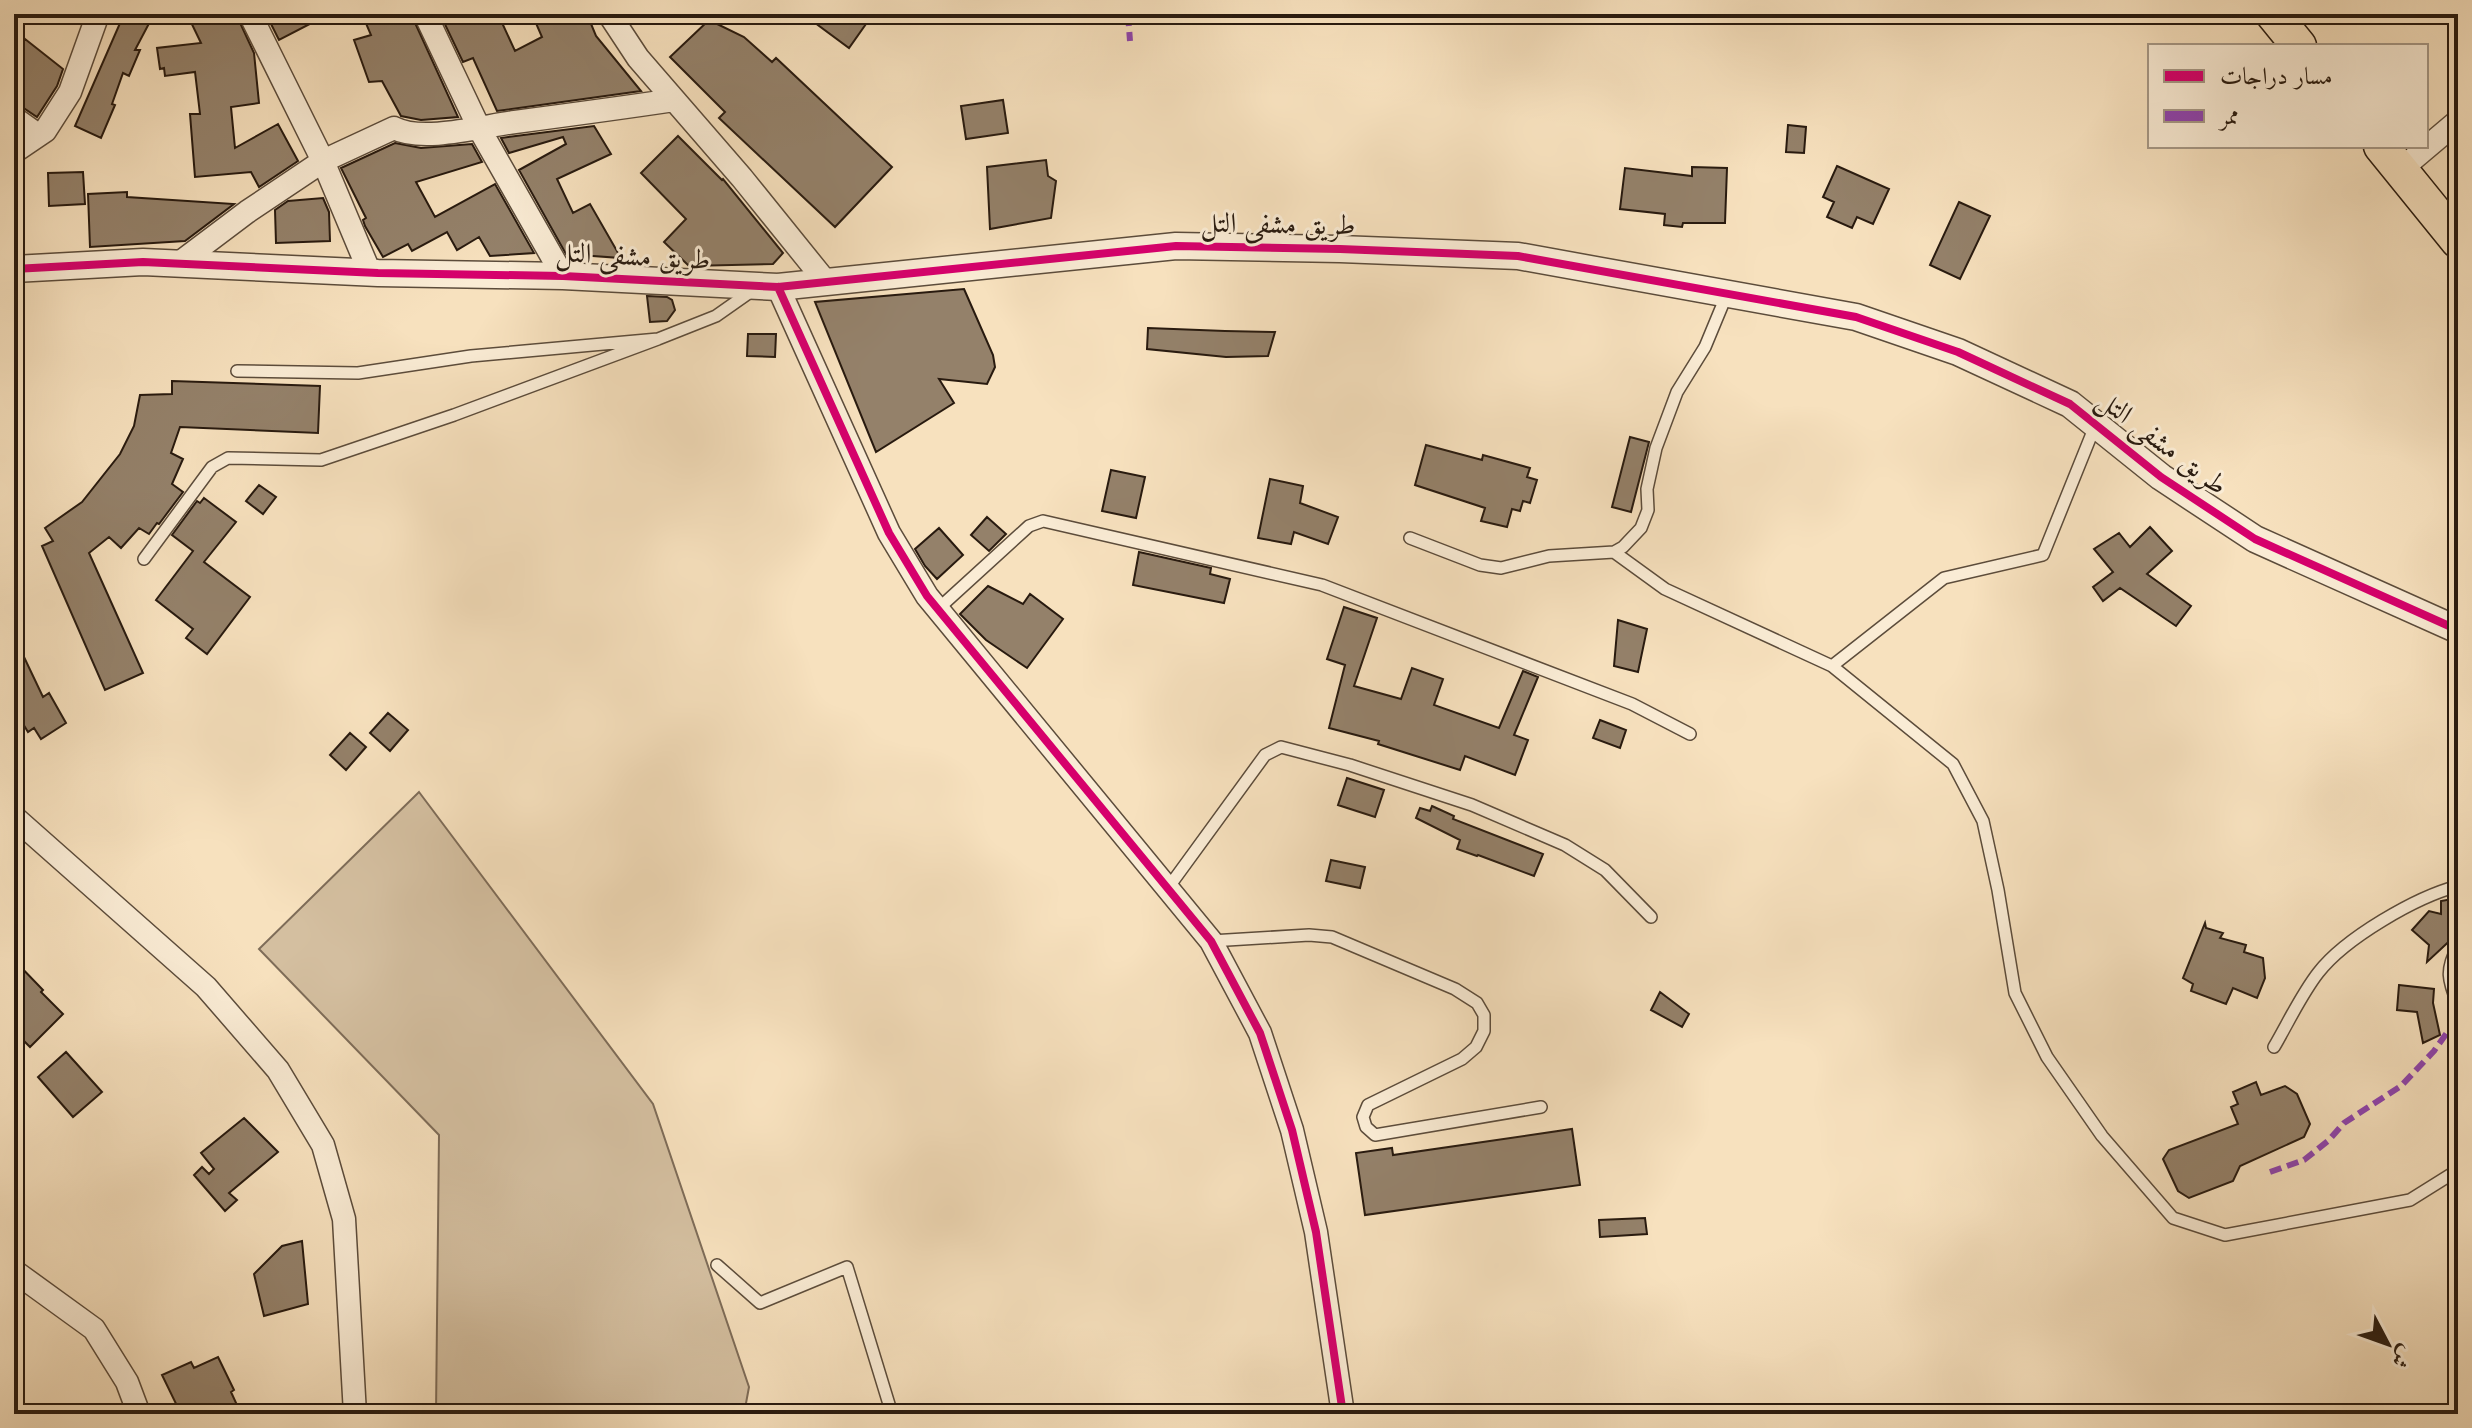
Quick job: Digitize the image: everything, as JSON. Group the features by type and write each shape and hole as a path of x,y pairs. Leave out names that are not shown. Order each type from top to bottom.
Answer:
{"main road":[{"path":"2273,14 2297,44"},
{"path":"2390,158 2458,241"}],"street":[{"path":"14,152 45,131 70,92 98,14"},
{"path":"250,14 323,161 370,273"},
{"path":"425,14 480,130 563,276"},
{"path":"609,14 638,58 742,178 826,282"},
{"path":"178,264 247,212 323,161 394,128 406,134 480,130 674,100"},
{"path":"14,118 38,135"},
{"path":"2428,137 2458,121"},
{"path":"2390,158 2408,148"},
{"name":"طريق مشفى التل","path":"14,269 143,262 768,286 1176,246 1518,256 1856,317 1958,352 2070,404 2161,477 2255,539 2458,630"},
{"path":"768,286 889,533 927,596 1211,941 1260,1033 1292,1130 1316,1232 1343,1414"},
{"path":"14,817 206,987 278,1070 323,1145 344,1219 355,1414"},
{"path":"14,1271 94,1329 127,1382 139,1414"}],"lane":[{"path":"144,559 212,467 228,458 321,460 454,415 658,339 716,316 768,286"},
{"path":"1410,538 1480,565 1501,568 1549,556 1614,552 1623,547 1641,528 1648,510 1647,489 1656,448 1677,392 1705,347 1727,293"},
{"path":"237,371 358,373 471,356 658,339"},
{"path":"1832,666 1944,578 2043,555 2096,424"},
{"path":"938,609 1029,526 1043,521 1322,585 1632,704 1690,734"},
{"path":"1614,552 1665,589 1832,666 1953,764 1983,821 2015,993 2047,1057 2102,1136 2173,1218 2225,1235 2410,1200 2458,1170"},
{"path":"1168,888 1265,755 1281,747 1350,765 1472,805 1565,845 1605,870 1651,917"},
{"path":"2274,1047 2318,973 2344,947 2435,892 2458,886"},
{"path":"1211,941 1309,935 1332,937 1455,989 1477,1003 1484,1015 1484,1031 1476,1047 1462,1059 1368,1105 1363,1117 1366,1127 1375,1135 1541,1107"},
{"path":"2458,946 2449,963 2450,983 2458,1005"},
{"path":"717,1265 760,1303 847,1267 892,1414"}],"shaded area":[{"path":"419,792 653,1104 749,1387 744,1414 436,1414 439,1135 259,949"}],"building":[{"path":"124,14 154,14 135,50 140,50 129,76 123,73 112,104 115,105 101,138 75,126"},
{"path":"187,14 236,14 254,53 259,103 231,107 235,148 278,124 298,161 259,187 251,172 195,177 190,114 200,114 195,72 165,76 164,68 160,69 157,48 201,43"},
{"path":"266,14 329,14 279,40"},
{"path":"362,14 411,14 458,117 421,120 401,116 382,81 369,82 354,40 371,35"},
{"path":"440,14 498,14 515,51 542,37 532,14 587,14 596,36 641,91 497,111 473,58 463,62"},
{"path":"803,14 873,14 849,48"},
{"path":"709,20 744,37 772,62 776,58 892,167 835,227 719,118 725,112 670,57"},
{"path":"25,39 63,69 57,86 37,117 14,104 14,53"},
{"path":"1003,100 1008,133 966,139 961,106"},
{"path":"1788,125 1806,127 1804,153 1786,152"},
{"path":"594,126 611,154 557,179 573,213 590,204 621,258 566,254 519,170 566,144 563,137 509,153 501,138"},
{"path":"678,136 723,179 783,253 773,264 689,266 664,242 686,219 641,173"},
{"path":"395,143 421,148 472,144 482,162 416,182 435,217 495,184 534,253 490,256 479,237 457,250 447,232 412,251 408,244 383,257 365,226 363,220 366,218 341,168"},
{"path":"1046,160 1048,176 1056,181 1051,218 990,229 987,167"},
{"path":"1837,166 1889,189 1873,224 1857,217 1852,228 1827,217 1834,202 1823,197"},
{"path":"1692,167 1727,168 1725,223 1683,223 1682,227 1664,225 1665,214 1620,209 1625,168 1692,176"},
{"path":"83,172 85,204 49,206 48,173"},
{"path":"127,192 127,197 234,204 185,241 90,247 88,194"},
{"path":"323,198 329,212 330,241 276,243 275,210 288,201"},
{"path":"1959,202 1990,216 1960,279 1930,265"},
{"path":"964,289 993,355 995,367 987,384 939,379 954,403 876,452 815,302"},
{"path":"647,296 672,300 675,310 667,321 650,322"},
{"path":"1148,328 1275,332 1268,356 1226,357 1147,349"},
{"path":"748,334 776,334 775,357 747,356"},
{"path":"172,381 320,386 318,433 180,427 171,453 183,459 172,484 183,492 149,534 139,528 121,548 109,537 89,553 143,673 105,690 42,546 53,541 45,528 82,502 120,454 134,426 140,395 172,394"},
{"path":"1630,437 1649,442 1631,512 1612,507"},
{"path":"1426,445 1482,460 1483,455 1530,468 1527,477 1537,480 1530,503 1523,501 1520,511 1512,509 1507,527 1481,521 1485,508 1415,485"},
{"path":"1111,470 1145,477 1136,518 1102,511"},
{"path":"1270,479 1303,486 1300,503 1338,517 1328,544 1294,532 1291,544 1258,538"},
{"path":"259,485 276,497 263,514 246,501"},
{"path":"204,498 236,522 204,562 250,597 207,654 186,638 193,629 156,600 193,551 172,535 197,501 200,503"},
{"path":"987,517 1006,534 989,551 971,535"},
{"path":"2150,527 2172,551 2147,574 2191,606 2176,626 2120,588 2103,601 2093,587 2113,572 2094,549 2119,533 2130,547"},
{"path":"939,528 963,555 937,579 915,549"},
{"path":"1139,552 1211,568 1210,574 1230,579 1224,603 1133,585"},
{"path":"988,586 1023,604 1030,594 1063,619 1027,668 986,640 960,614"},
{"path":"1344,607 1377,618 1354,686 1401,699 1412,668 1443,679 1434,705 1499,728 1523,671 1538,677 1514,735 1528,740 1515,775 1465,756 1460,770 1378,744 1379,741 1329,728 1345,665 1327,659"},
{"path":"1618,620 1647,629 1638,672 1614,666"},
{"path":"14,636 43,697 49,693 66,723 41,739 34,728 28,732 14,709"},
{"path":"388,713 408,730 390,751 370,733"},
{"path":"1600,720 1626,730 1620,748 1593,738"},
{"path":"350,733 366,747 346,770 330,755"},
{"path":"1347,778 1384,790 1375,817 1338,805"},
{"path":"1432,806 1454,816 1453,819 1543,854 1534,876 1457,849 1460,840 1416,818 1420,808 1430,811"},
{"path":"1331,860 1365,867 1360,888 1326,881"},
{"path":"2458,898 2458,933 2427,962 2429,945 2412,930 2429,911 2441,914 2441,901"},
{"path":"2205,923 2206,928 2223,933 2220,938 2246,945 2244,952 2263,958 2265,978 2257,998 2233,988 2226,1004 2191,991 2193,984 2183,978"},
{"path":"14,960 63,1014 30,1047 14,1031"},
{"path":"2399,985 2434,989 2433,1003 2440,1035 2423,1043 2417,1012 2397,1010"},
{"path":"1660,992 1689,1014 1682,1027 1651,1010"},
{"path":"66,1052 102,1092 73,1117 38,1077"},
{"path":"2256,1082 2261,1095 2285,1086 2297,1094 2310,1124 2304,1137 2240,1166 2233,1181 2189,1198 2178,1191 2163,1159 2169,1150 2238,1124 2231,1107 2238,1104 2233,1092"},
{"path":"244,1118 278,1152 229,1193 237,1200 225,1211 194,1175 202,1167 209,1174 214,1169 201,1153"},
{"path":"1572,1129 1580,1185 1365,1215 1356,1153 1392,1148 1393,1155"},
{"path":"1645,1218 1647,1234 1600,1237 1599,1220"},
{"path":"302,1241 308,1304 264,1316 254,1274 282,1246"},
{"path":"218,1357 234,1390 231,1392 237,1405 221,1413 218,1408 205,1414 181,1414 162,1375 191,1362 194,1368"}],"marked path":[{"path":"1128,14 1130,41"},
{"path":"2270,1172 2304,1160 2344,1123 2401,1086 2434,1051 2458,1017"}],"cycle path":[{"path":"14,269 143,262 378,273 563,276 778,287 1176,246 1518,256 1856,317 1958,352 2070,404 2161,477 2255,539 2458,630"},
{"path":"778,287 889,533 927,596 1211,941 1260,1033 1292,1130 1316,1232 1343,1414"}]}
